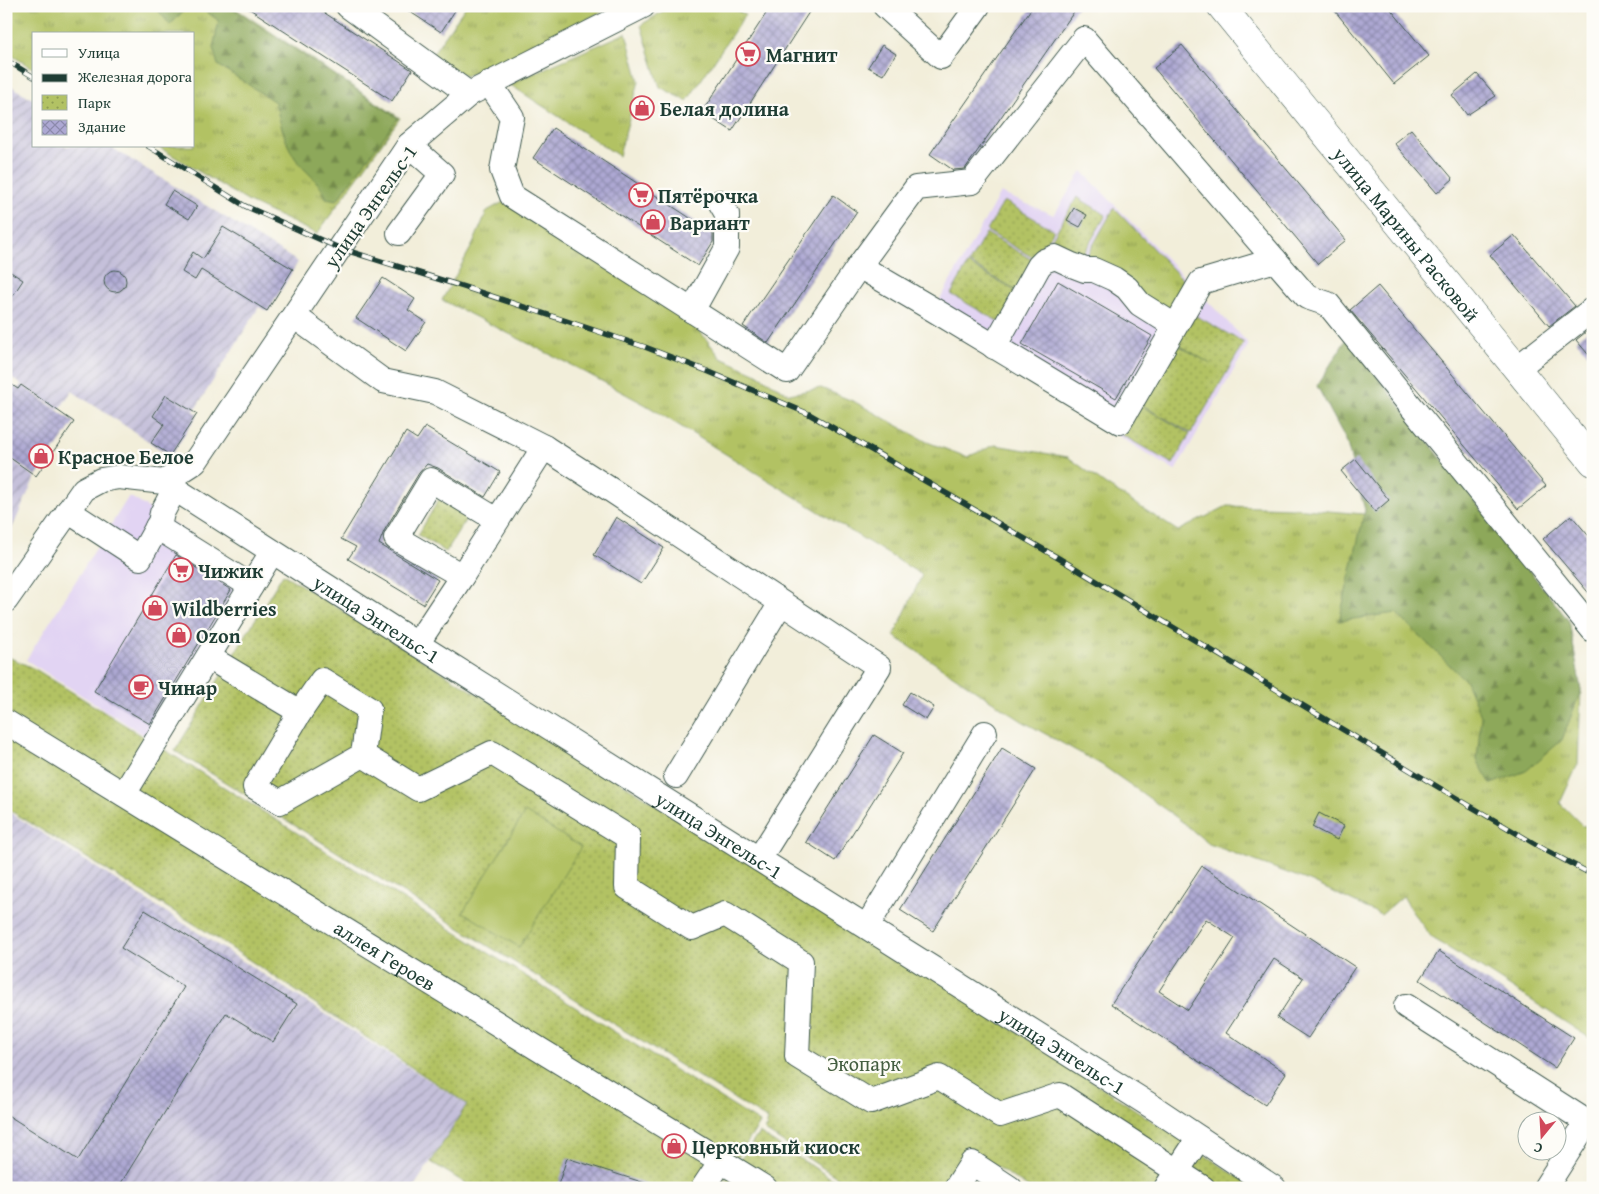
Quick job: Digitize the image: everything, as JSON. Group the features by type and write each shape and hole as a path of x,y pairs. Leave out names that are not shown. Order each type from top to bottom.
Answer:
{"main road":[{"name":"улица Марины Расковой","path":"1221,6 1593,462"}],"street":[{"name":"улица Энгельс-1","path":"169,486 195,462 409,145 479,89 644,6"},
{"path":"885,6 941,57 978,6"},
{"path":"361,10 479,89 512,117 502,170 512,196 787,371 859,266 916,188 972,182 1084,39 1307,297 1328,304 1593,630"},
{"path":"399,233 442,174 409,145"},
{"path":"692,311 727,248 728,214 720,202"},
{"path":"994,347 1039,266 1044,261 1055,256 1072,265 1085,270 1094,270 1114,279 1127,288 1140,304 1175,326"},
{"path":"859,266 1120,422 1201,282 1275,260"},
{"path":"1516,369 1593,309"},
{"path":"294,316 383,381 435,392 544,447 879,668 759,859"},
{"path":"417,644 544,447"},
{"name":"улица Энгельс-1","path":"6,600 84,490 101,480 119,477 169,486 417,644 868,926 1156,1109 1274,1188"},
{"path":"462,576 396,538 431,480 497,520"},
{"path":"68,511 140,558 157,527 169,486"},
{"path":"157,527 251,586"},
{"path":"124,794 272,552"},
{"path":"676,776 781,603"},
{"path":"215,661 300,712"},
{"path":"322,680 369,709 363,755 280,802 255,787 300,712 322,680"},
{"name":"аллея Героев","path":"6,722 765,1188"},
{"path":"868,926 985,733"},
{"path":"363,755 418,789 492,753 628,837 626,887 692,928 725,914 801,962 797,1056 870,1102 938,1076 1000,1116 1060,1095 1172,1179 1203,1188"},
{"path":"1406,1006 1587,1122 1545,1188"},
{"path":"1172,1179 1199,1138"},
{"path":"703,1188 721,1161"},
{"path":"956,1188 972,1163 1010,1188"}],"shaded area":[{"path":"6,83 32,99 32,148 112,148 298,262 268,312 259,307 194,411 198,414 171,456 72,391 59,410 6,374"},
{"path":"1082,171 1249,344 1175,471 929,319 1000,193 1054,215"},
{"path":"6,456 35,477 6,542"},
{"path":"129,496 250,572 152,740 26,660"},
{"path":"6,810 468,1105 413,1188 6,1188"}],"green space":[{"path":"6,6 232,6 400,118 317,234 249,202 160,148 195,148 195,32 32,32 32,68 6,52"},
{"path":"155,6 188,6 170,25"},
{"path":"199,6 229,6 398,118 337,200 326,198 316,181 291,152 275,102 218,65 213,48 219,21"},
{"path":"466,6 613,6 503,62 465,76 431,56"},
{"path":"671,6 728,6 745,15 687,101 660,87 641,25"},
{"path":"626,33 639,81 619,156 509,84"},
{"path":"1077,197 1106,215 1077,265 1047,247"},
{"path":"505,201 695,325 721,358 755,373 789,394 821,388 855,402 927,442 967,457 995,445 1068,457 1106,485 1178,531 1227,506 1293,508 1387,516 1569,621 1581,690 1578,764 1560,803 1583,826 1593,825 1593,1040 1433,939 1413,913 1403,896 1381,915 1312,882 1209,844 1176,817 1102,765 1022,721 894,636 922,575 646,405 442,300 473,244 487,211"},
{"path":"1004,201 1054,230 1037,260 987,231"},
{"path":"1114,208 1188,285 1170,313 1083,263"},
{"path":"986,233 1036,262 1019,292 969,263"},
{"path":"968,264 1019,293 1001,323 951,294"},
{"path":"1193,314 1244,343 1191,433 1140,404 1176,344 1211,364 1176,343"},
{"path":"1347,338 1569,621 1581,690 1562,740 1526,771 1491,784 1477,760 1481,716 1466,681 1396,613 1339,621 1365,510 1346,440 1317,386"},
{"path":"1140,405 1190,434 1173,464 1122,435"},
{"path":"439,499 468,516 446,552 418,535"},
{"name":"Экопарк","path":"283,574 870,936 1255,1188 1029,1188 969,1149 944,1188 854,1188 765,1131 768,1120 175,751"},
{"path":"6,656 35,669 760,1123 718,1188 473,1188 431,1162 467,1104 204,930 6,808"},
{"path":"525,812 581,847 519,947 463,912"},
{"path":"759,1133 847,1188 721,1188"}],"building":[{"path":"245,6 314,6 412,70 392,101"},
{"path":"401,6 458,6 441,32"},
{"path":"771,6 813,6 732,131 702,112"},
{"path":"1033,6 1078,6 965,169 953,170 930,154"},
{"path":"1331,6 1388,6 1429,56 1394,84"},
{"path":"882,45 896,54 883,75 868,67"},
{"path":"1182,45 1346,240 1318,264 1154,68"},
{"path":"1477,74 1496,96 1467,115 1452,95"},
{"path":"553,128 713,233 713,242 698,266 533,158"},
{"path":"1411,129 1453,179 1437,193 1394,143"},
{"path":"172,191 197,206 189,219 164,204"},
{"path":"833,195 857,212 768,343 743,326"},
{"path":"1074,208 1087,215 1080,227 1067,220"},
{"path":"223,227 293,269 267,311 201,270 195,280 182,272 193,252 203,259"},
{"path":"1514,235 1575,306 1549,326 1490,255"},
{"path":"6,269 23,280 6,306"},
{"path":"115,270 123,273 126,281 123,289 115,292 107,289 104,281 107,273"},
{"path":"383,278 415,299 408,310 426,322 406,351 356,318"},
{"path":"1058,281 1152,336 1116,398 1022,344"},
{"path":"1378,286 1546,486 1518,509 1350,310"},
{"path":"1593,327 1593,360 1576,340"},
{"path":"6,381 18,389 21,385 74,422 36,476 6,455"},
{"path":"166,395 197,414 170,455 151,443 164,424 153,416"},
{"path":"425,427 500,472 485,497 438,468 427,464 419,473 384,531 379,544 438,580 423,604 348,559 356,547 341,539 406,432 417,439"},
{"path":"1356,459 1389,500 1375,512 1341,471"},
{"path":"1571,515 1593,541 1593,598 1543,539"},
{"path":"616,517 664,548 641,584 594,555"},
{"path":"176,555 231,590 150,724 94,691"},
{"path":"910,692 934,707 926,720 902,705"},
{"path":"874,735 903,753 835,861 806,842"},
{"path":"1002,748 1036,769 933,931 900,910"},
{"path":"1319,813 1344,826 1337,840 1312,827"},
{"path":"1202,866 1355,967 1308,1038 1277,1018 1303,978 1274,959 1226,1033 1286,1073 1265,1105 1111,1004","holes":["1206,919 1235,938 1188,1010 1159,991"]},
{"path":"145,910 297,1004 273,1042 226,1013 118,1188 21,1188 6,1178 6,1114 78,1160 184,987 121,948"},
{"path":"1439,951 1574,1038 1555,1068 1420,980"},
{"path":"567,1158 651,1185 651,1188 557,1188"}],"railway":[{"path":"6,60 32,76"},
{"path":"151,148 245,206 339,248 645,347 809,414 1060,559 1443,790 1547,851 1593,875"}],"place":[{"name":"Магнит","path":"748,54"},
{"name":"Белая долина","path":"642,108"},
{"name":"Пятёрочка","path":"641,195"},
{"name":"Вариант","path":"653,222"},
{"name":"Красное Белое","path":"41,456"},
{"name":"Чижик","path":"181,570"},
{"name":"Wildberries","path":"155,608"},
{"name":"Ozon","path":"179,635"},
{"name":"Чинар","path":"141,687"},
{"name":"Церковный киоск","path":"674,1146"}]}
